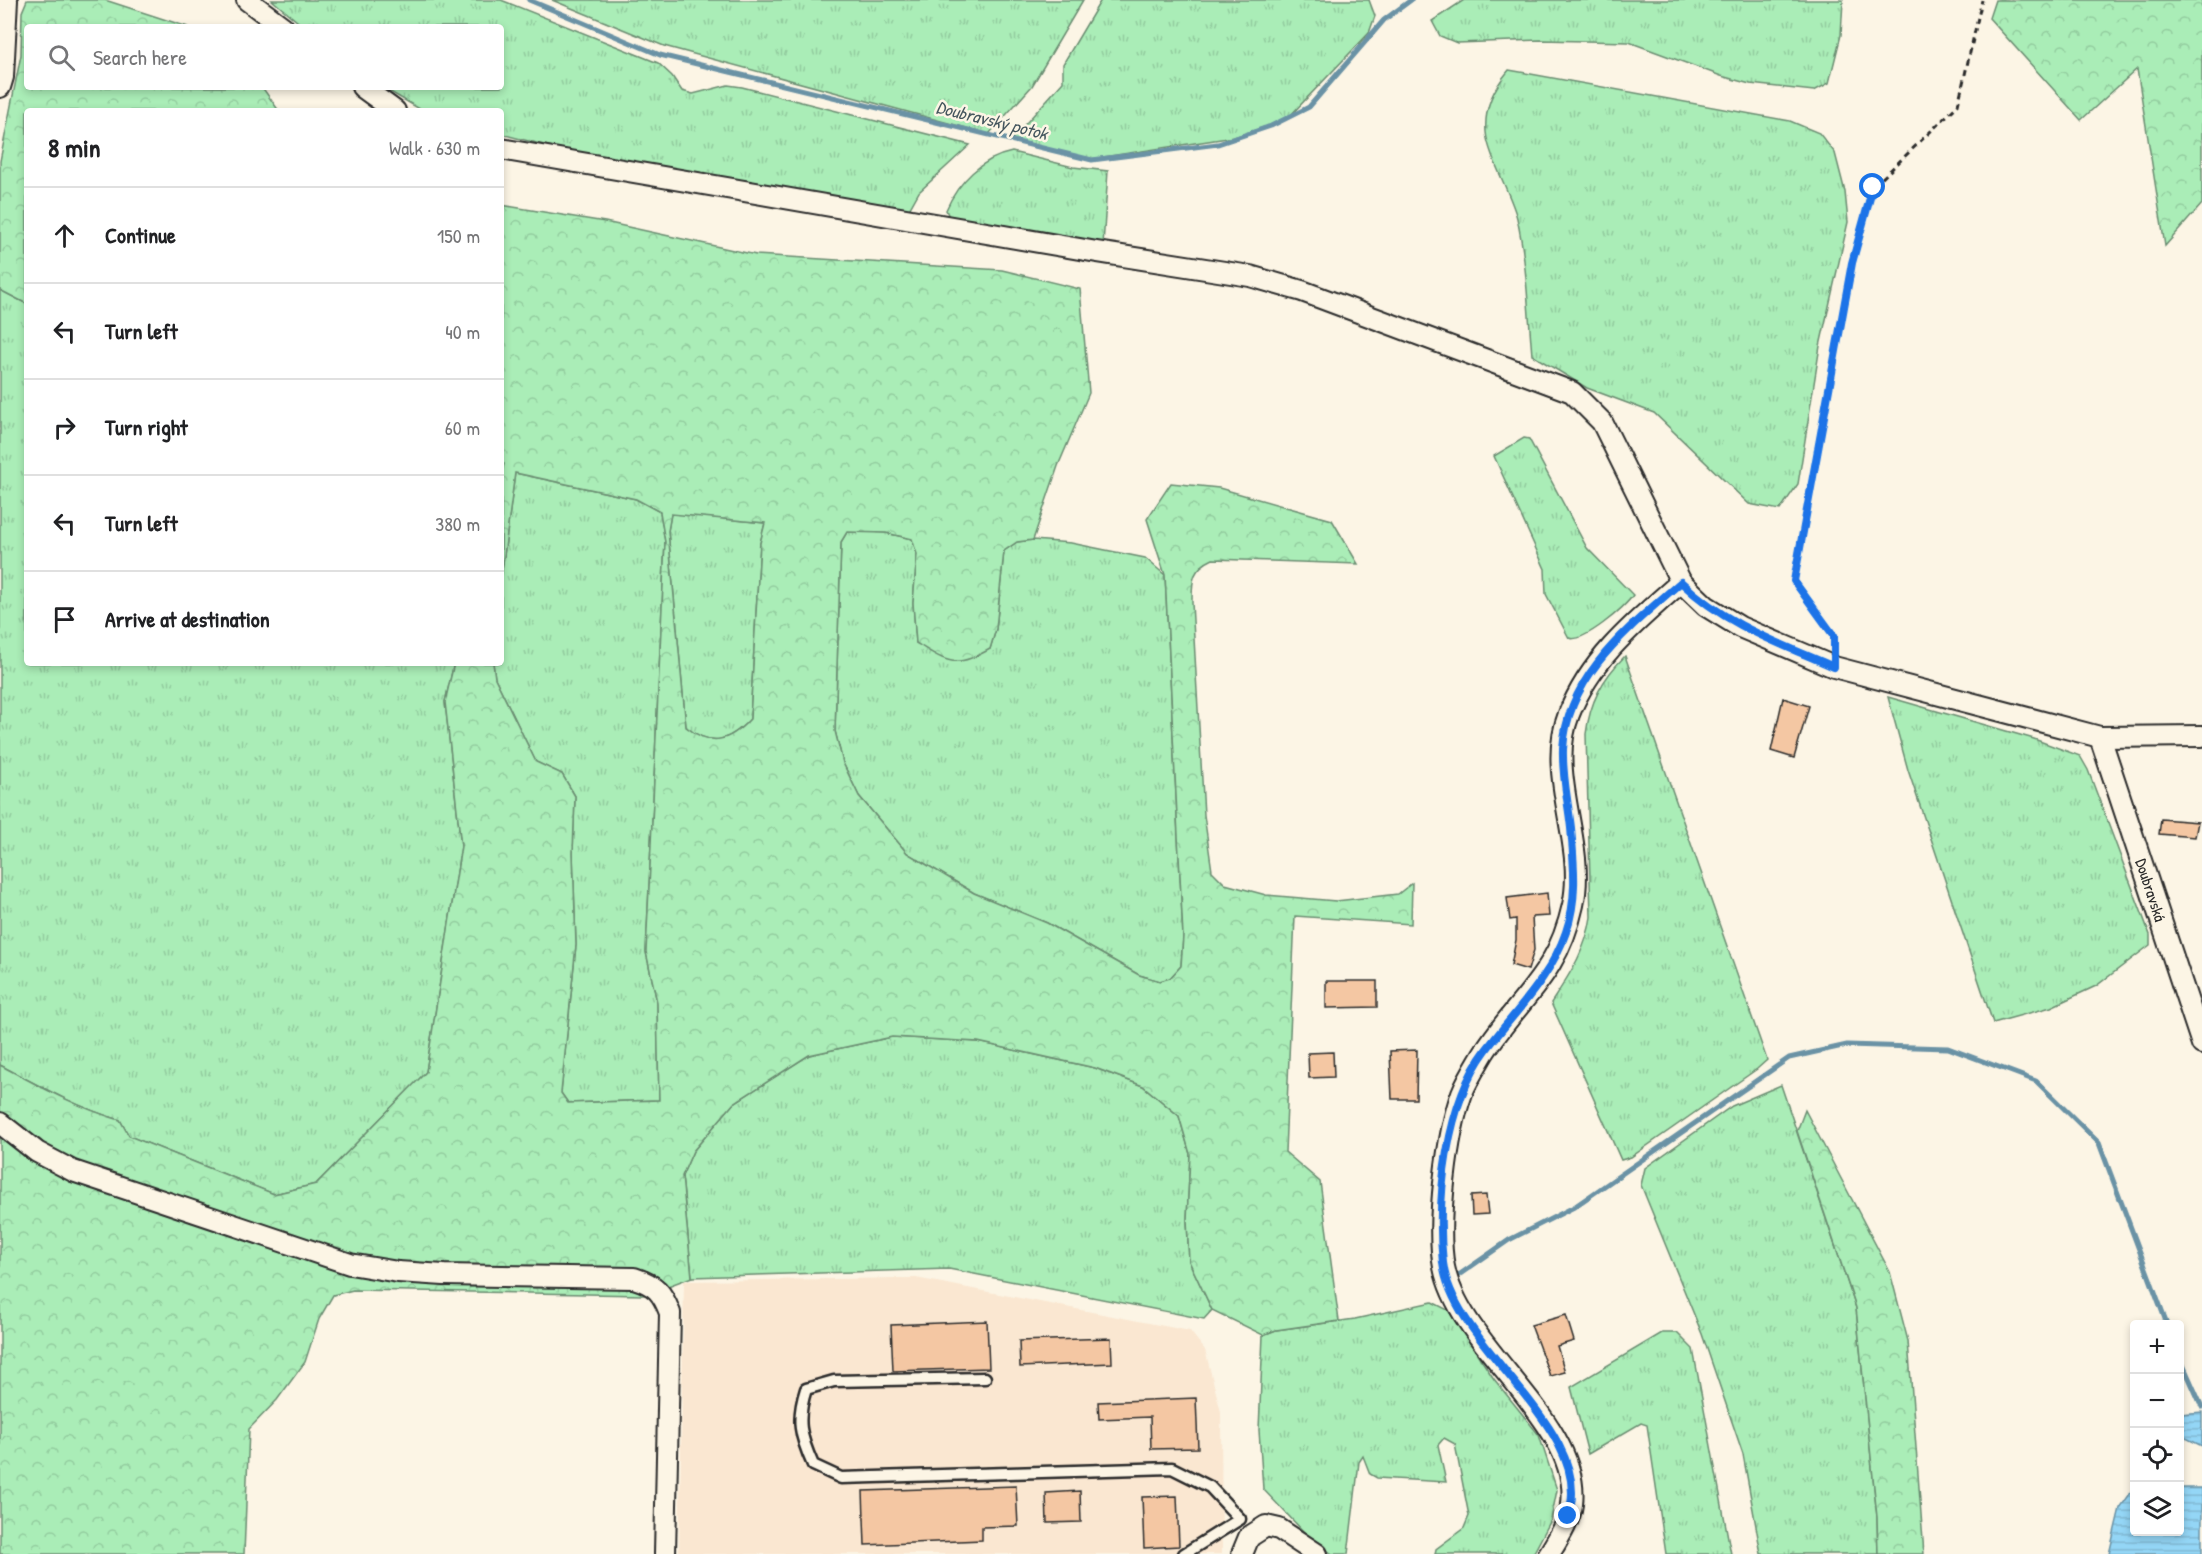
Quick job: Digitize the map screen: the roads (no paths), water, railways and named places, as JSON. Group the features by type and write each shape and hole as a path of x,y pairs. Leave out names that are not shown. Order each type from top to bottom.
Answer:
{"street":[{"path":"0,87 3,77 7,0"},
{"path":"247,0 279,24"},
{"path":"366,90 391,108"},
{"path":"504,150 1085,250 1250,276 1345,306 1572,392 1602,422 1681,582 1706,606 1740,627 1834,667 2100,737 2202,736"},
{"path":"1549,1554 1562,1533 1572,1504 1568,1466 1551,1430 1466,1319 1452,1294 1443,1265 1446,1162 1463,1090 1484,1052 1542,981 1566,931 1574,902 1575,873 1563,776 1567,718 1584,681 1606,652 1631,626 1681,582"},
{"name":"Doubravská","path":"2100,737 2202,1044"},
{"path":"0,1123 38,1152 74,1171 350,1264 398,1272 634,1278 653,1284 663,1293 670,1313 665,1554"},
{"path":"1242,1554 1248,1525 1279,1529 1317,1554"}],"lane":[{"path":"985,1378 834,1381 806,1389 800,1409 801,1437 813,1465 841,1478 1172,1468 1210,1488 1248,1525 1184,1554"}],"water":[{"path":"2202,1412 2202,1446 2184,1437 2184,1414"},
{"path":"2184,1488 2202,1488 2202,1554 2109,1554 2120,1508 2130,1494 2130,1536 2184,1536"}],"waterway":[{"name":"Doubravský potok","path":"529,0 660,55 1092,160 1218,144 1271,126 1309,107 1384,20 1411,0"},
{"path":"1453,1279 1509,1240 1574,1207 1789,1058 1847,1045 1948,1048 2036,1081 2099,1143 2165,1320"},
{"path":"2184,1367 2202,1407"}]}
